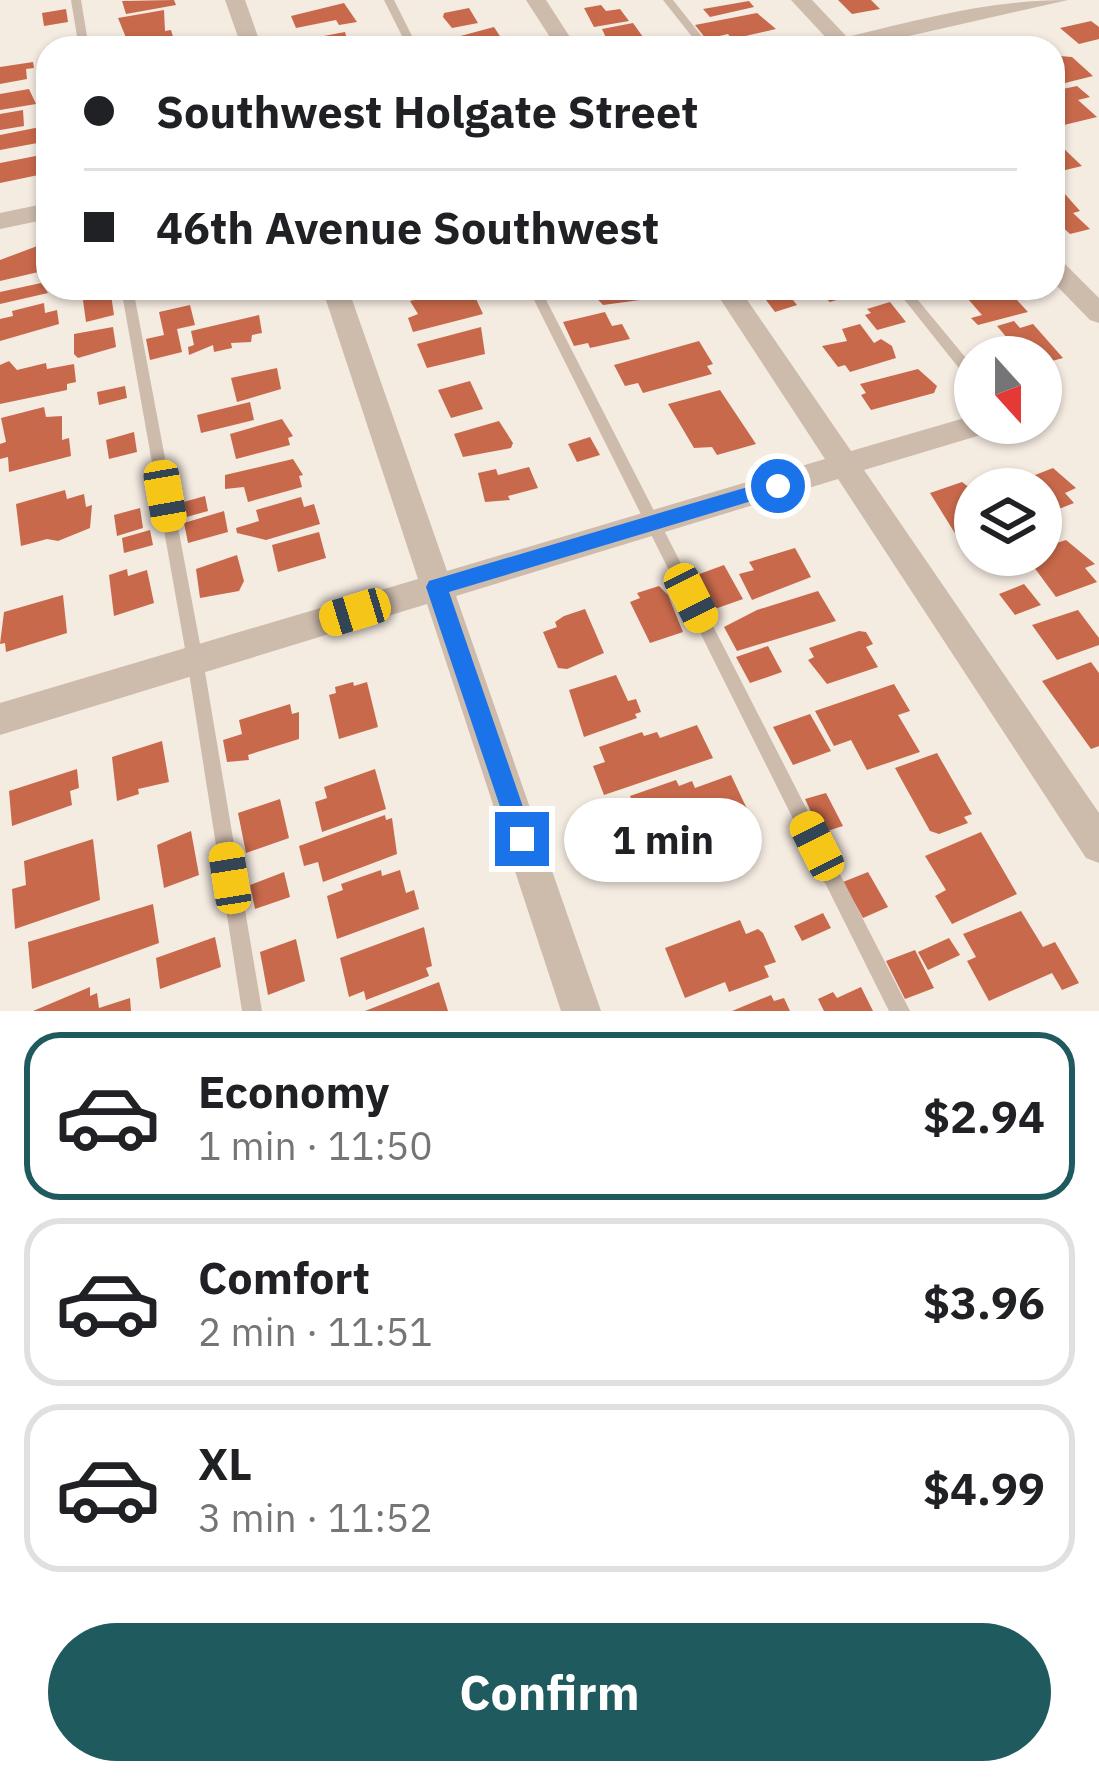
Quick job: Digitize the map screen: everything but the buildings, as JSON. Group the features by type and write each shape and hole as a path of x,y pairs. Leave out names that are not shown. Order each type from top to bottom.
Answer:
{"street":[{"path":"235,0 248,36"},
{"path":"536,0 559,36"},
{"path":"801,0 830,36"},
{"path":"880,36 955,16 1058,0"},
{"path":"0,221 36,214"},
{"path":"1065,279 1099,314"},
{"path":"338,300 580,1011"},
{"path":"734,300 1099,845"},
{"path":"0,719 954,432"}],"lane":[{"path":"76,0 82,36"},
{"path":"389,0 407,36"},
{"path":"668,0 696,36"},
{"path":"129,300 252,1011"},
{"path":"540,300 900,1011"},
{"path":"911,300 954,352"}],"route":[{"path":"522,839 436,587 778,486"}]}
